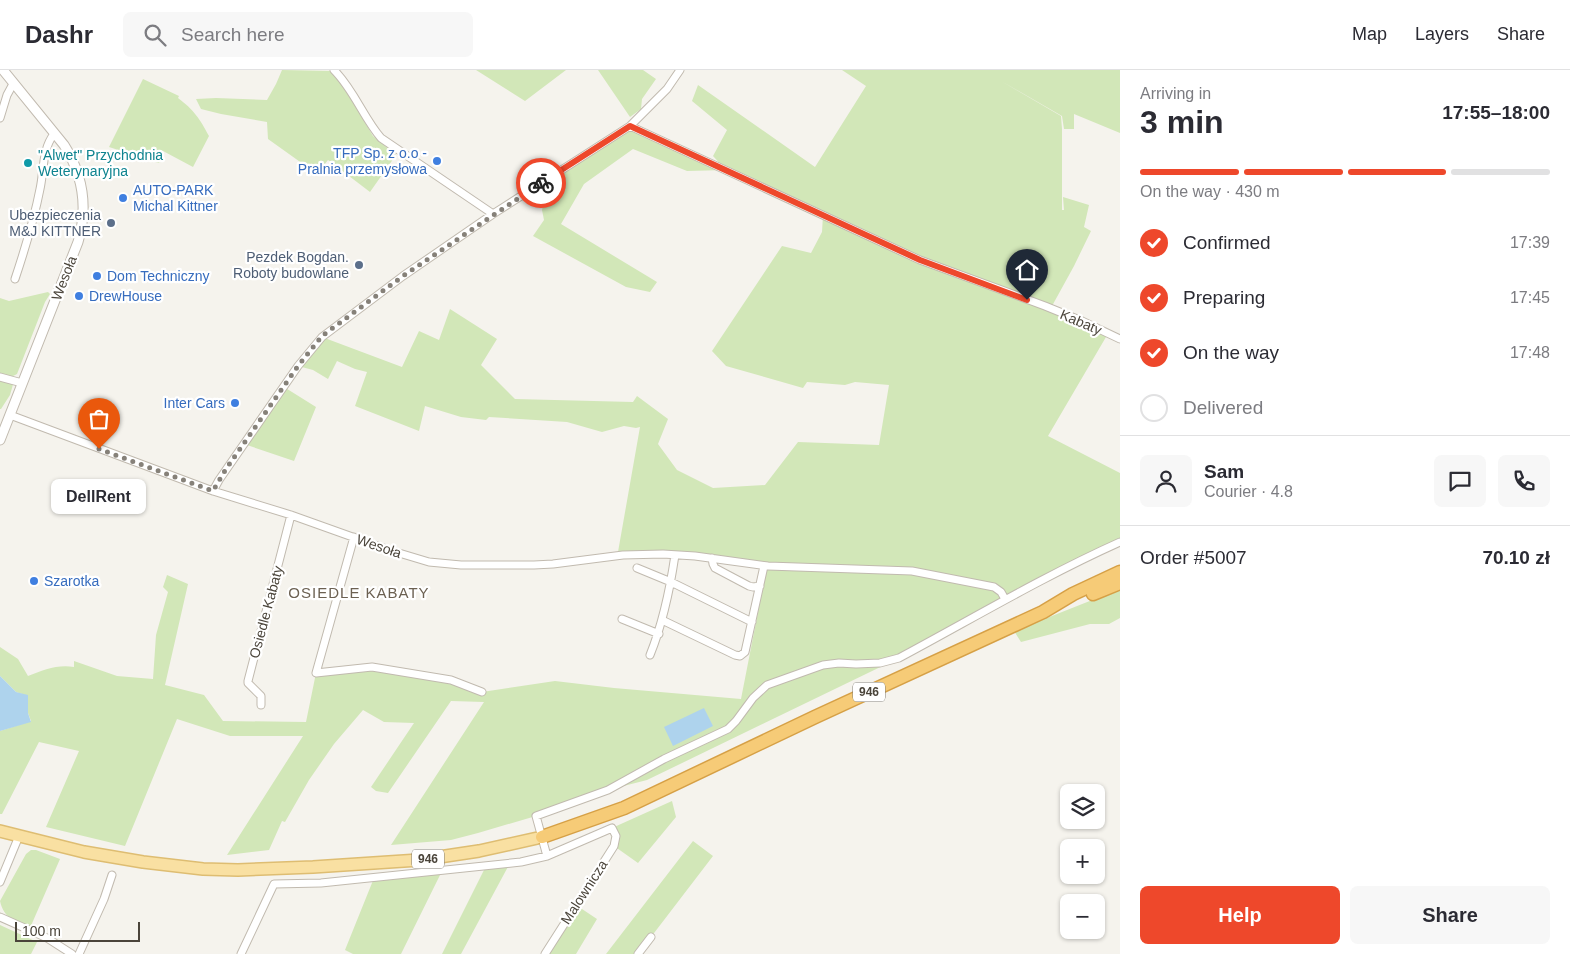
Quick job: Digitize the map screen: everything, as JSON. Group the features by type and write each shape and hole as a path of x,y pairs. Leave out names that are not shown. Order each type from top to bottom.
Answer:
{"highway":[{"name":"946","path":"542,837 650,796 815,717 1043,612 1073,594 1120,572"},
{"name":"946","path":"1043,612 1120,583"}],"main road":[{"name":"946","path":"0,831 84,852 142,862 238,870 419,860 478,851 542,837"}],"street":[{"name":"Wesoła","path":"0,440 73,255 81,232 84,204 78,173 72,157 3,70"},
{"path":"334,70 350,89 381,138 493,214"},
{"path":"213,491 298,366 322,336 403,276 493,214 630,126 667,89 680,70"},
{"path":"0,118 13,84"},
{"name":"Kabaty","path":"630,126 920,260 1073,317 1120,339"},
{"path":"15,279 32,224 47,146 54,134"},
{"path":"0,377 22,383"},
{"name":"Wesoła","path":"10,415 213,491 292,515 429,562 461,565 553,564 623,555 675,555 766,566 912,571 994,587 1001,592 1005,599"},
{"name":"Osiedle Kabaty","path":"261,705 261,696 248,681 292,515"},
{"path":"354,537 316,673 372,667 451,680 482,692"},
{"path":"241,954 274,884 321,883 442,871 521,862 547,856 536,816 608,790 664,759 728,729 767,684 823,665 880,663 899,658 1005,599 1086,557 1120,542"},
{"path":"650,655 659,634 675,555"},
{"path":"712,558 715,568 753,588 760,586"},
{"path":"662,620 740,656 745,652 766,566"},
{"path":"637,568 671,582 752,622"},
{"path":"622,619 659,634"},
{"name":"Malownicza","path":"545,954 614,846 616,836 612,828 547,856"},
{"path":"0,882 19,836"},
{"path":"79,954 104,899 112,875"},
{"path":"0,917 47,938 72,954"},
{"path":"638,954 651,937"}],"green space":[{"path":"282,70 332,71 346,90 373,136 396,155 370,192 328,160 317,174 268,139 267,122 201,109 196,99 267,100"},
{"path":"476,70 566,70 525,101"},
{"path":"598,70 643,70 656,79 642,99 641,109 630,117"},
{"path":"842,70 1120,70 1120,133 1074,114 1074,129 1064,129 1062,116 1001,81 1061,116 1062,210 1064,210 1063,197 1089,205 1084,227 1091,231 1052,306 1106,335 1106,337 1048,436 1120,473 1120,542 899,658 647,780 608,790 536,816 451,840 391,845 484,702 451,701 388,793 376,791 371,787 414,723 384,722 363,710 334,744 309,780 285,822 282,821 269,850 227,855 303,736 230,736 177,719 125,846 46,827 79,751 39,742 2,814 0,814 0,731 31,721 28,713 28,696 16,692 0,676 0,647 18,659 28,676 56,667 74,667 74,661 117,676 153,679 156,635 168,592 163,587 167,575 188,584 165,685 204,695 223,721 306,722 316,673 372,667 451,680 482,692 555,681 741,699 767,566 695,556 618,552 640,427 624,426 602,432 567,422 489,417 486,420 461,417 425,406 419,431 355,406 367,372 337,361 328,379 313,370 298,366 322,337 402,367 419,331 439,340 450,309 497,339 481,365 515,399 633,402 637,396 668,419 658,444 677,470 713,488 765,485 798,442 879,445 889,385 855,382 845,385 807,382 803,388 726,366 712,351 782,246 811,253 822,232 823,215 726,170 687,171 633,149 584,184 561,224 657,282 650,292 626,287 533,236 544,220 542,210 549,182 630,126 725,169 713,156 727,130 692,101 698,85 815,167 866,86"},
{"path":"143,79 179,96 178,98 192,111 206,130 209,136 193,167 163,151 159,163 109,147"},
{"path":"48,292 50,294 45,302 17,374 11,377 0,374 0,298 9,301"},
{"path":"0,377 14,381 10,395 1,409 0,409"},
{"path":"284,387 316,407 294,461 244,444"},
{"path":"1120,589 1120,618 1109,624 1090,624 1021,642 1014,631"},
{"path":"672,801 676,817 638,863 614,846 612,828"},
{"path":"693,841 713,856 638,954 606,954"},
{"path":"31,850 60,859 30,928 7,916 0,901 26,854"},
{"path":"510,863 461,954 442,954 486,866"},
{"path":"442,871 401,954 353,954 345,950 374,878"},
{"path":"576,905 597,919 576,954 545,954"},
{"path":"0,925 37,942 31,954 0,954"}],"water":[{"path":"0,676 16,692 28,695 28,713 31,722 0,731"},
{"path":"704,708 713,726 673,746 664,727"}],"way so far":[{"path":"99,449 213,491 226,469 298,366 322,336 403,276 541,183"}],"place":[{"name":"TFP Sp. z o.o - Pralnia przemysłowa","path":"437,161"},
{"name":"\"Alwet\" Przychodnia Weterynaryjna","path":"28,163"},
{"name":"AUTO-PARK Michal Kittner","path":"123,198"},
{"name":"Ubezpieczenia M&J KITTNER","path":"111,223"},
{"name":"Pezdek Bogdan. Roboty budowlane","path":"359,265"},
{"name":"Dom Techniczny","path":"97,276"},
{"name":"DrewHouse","path":"79,296"},
{"name":"Inter Cars","path":"235,403"},
{"name":"DellRent","path":"99,449"},
{"name":"Szarotka","path":"34,581"}],"district":[{"name":"OSIEDLE KABATY","path":"359,592"}],"route":[{"path":"541,183 630,126 920,260 1027,300"}]}
